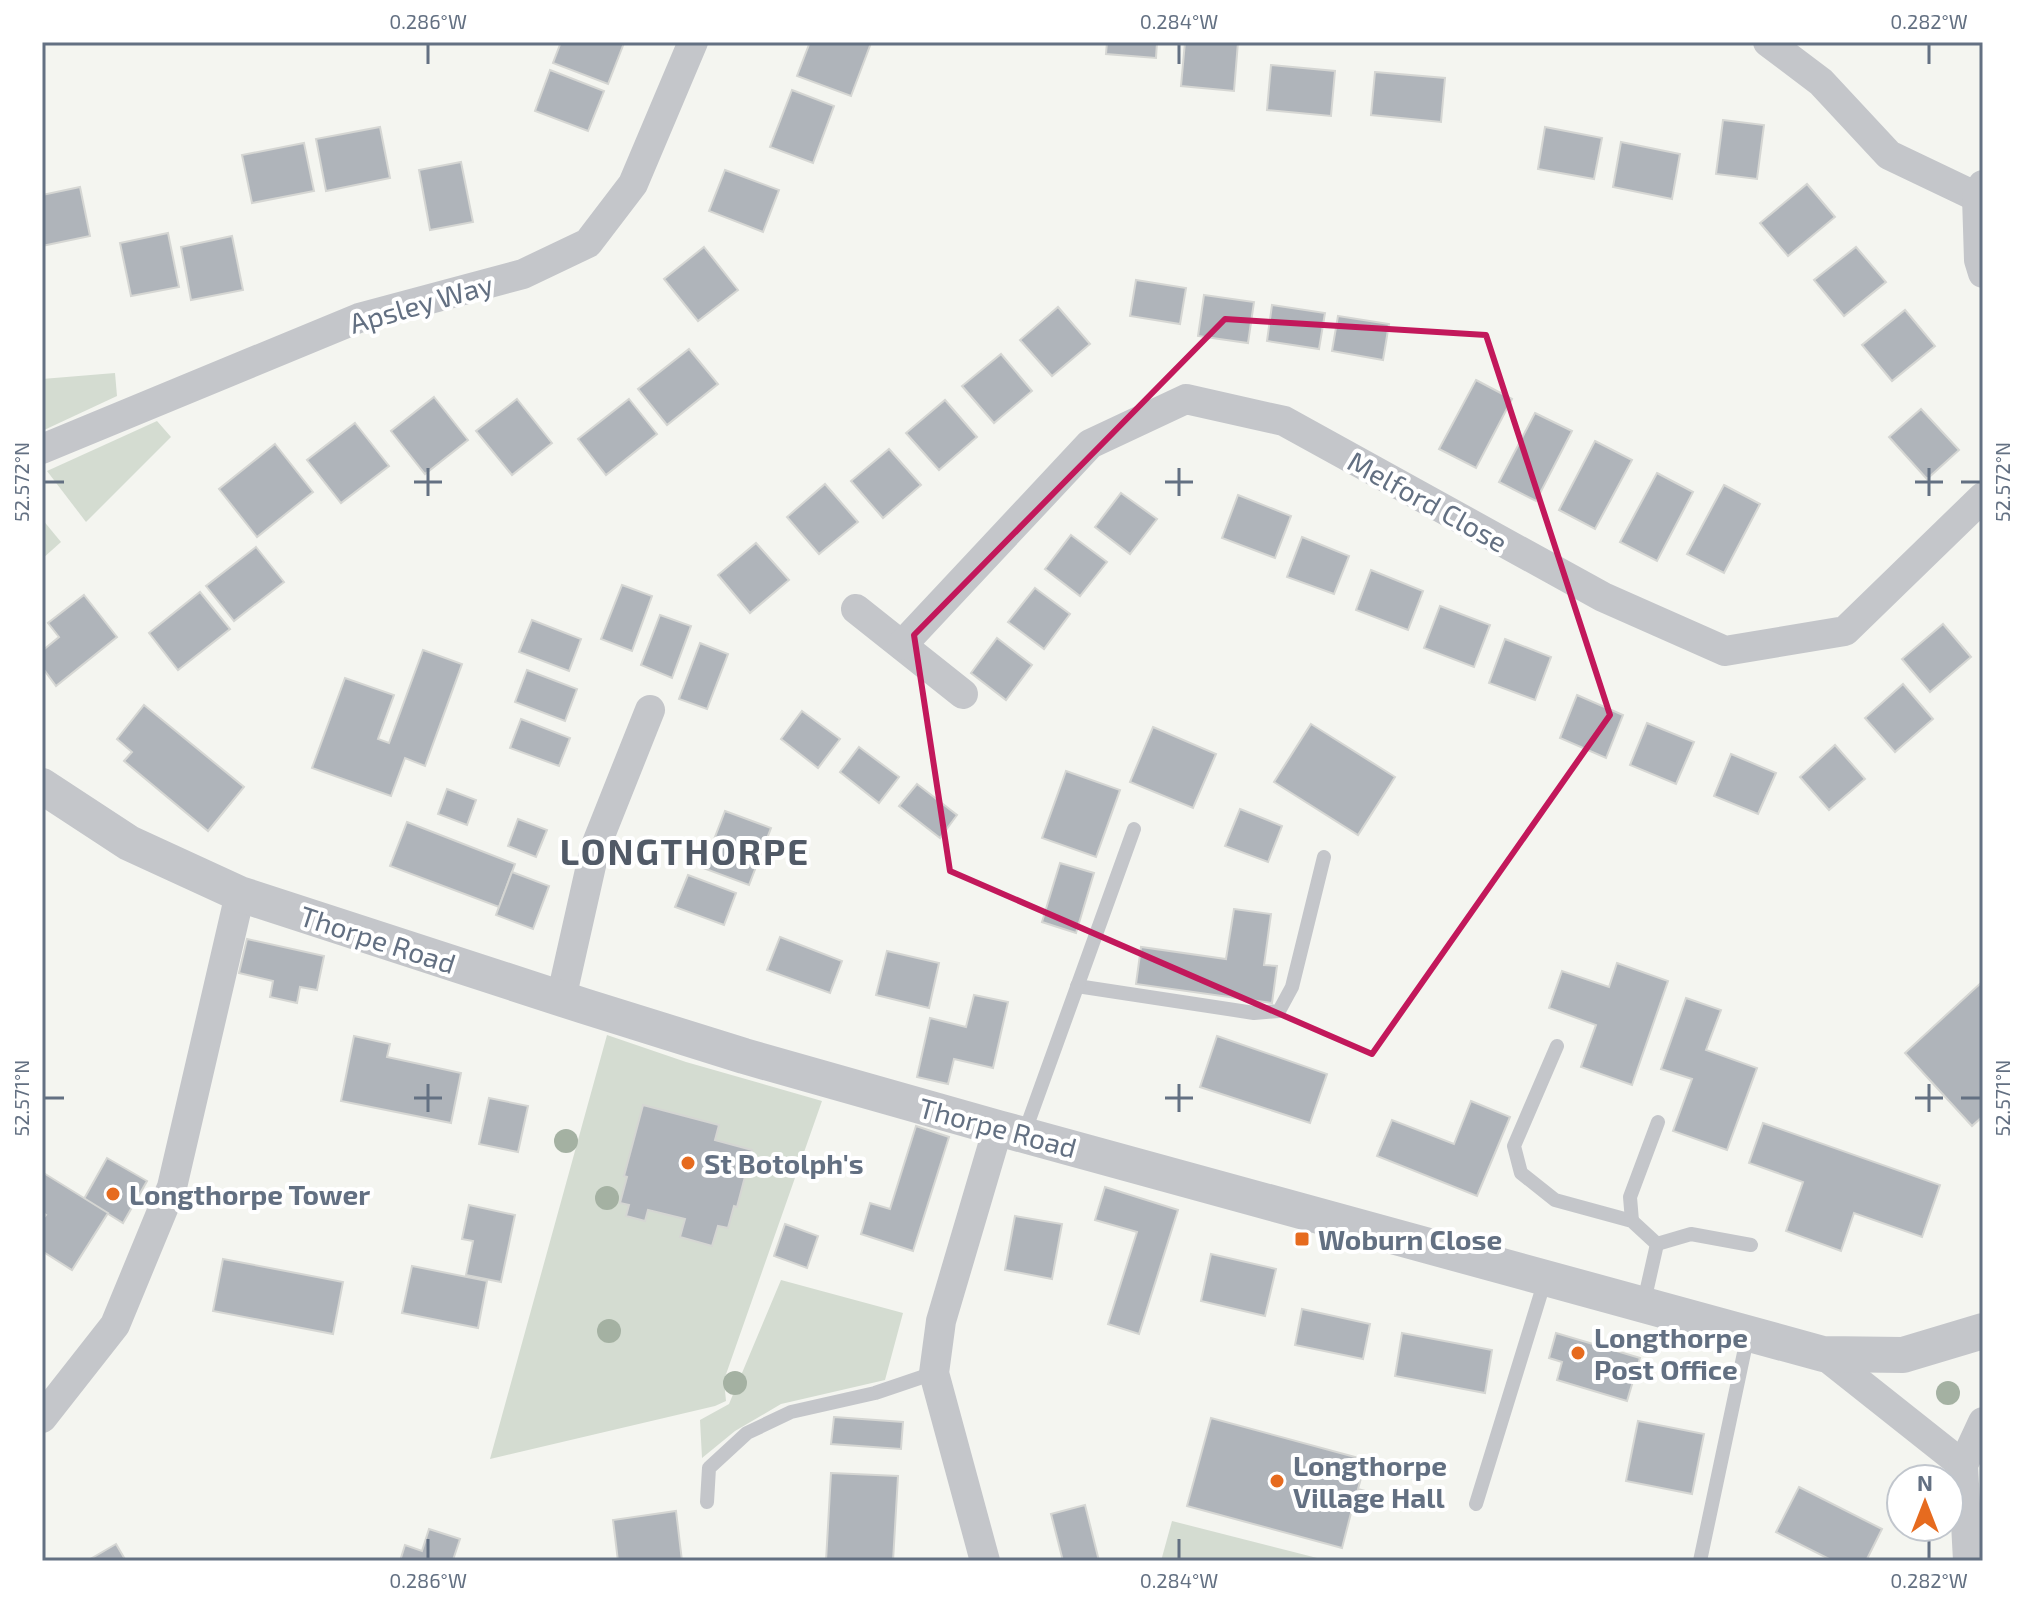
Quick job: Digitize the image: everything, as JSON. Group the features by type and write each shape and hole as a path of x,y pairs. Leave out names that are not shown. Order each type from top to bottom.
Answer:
{"street":[{"name":"Apsley Way","path":"42,449 359,318 523,274 588,243 633,184 693,42"},
{"path":"1768,42 1821,82 1889,155 1980,191 1979,260 1983,273"},
{"name":"Melford Close","path":"902,645 1090,444 1186,399 1284,421 1603,597 1725,651 1845,631 1983,497"},
{"path":"856,609 963,694"},
{"path":"561,999 595,848 650,710"},
{"name":"Thorpe Road","path":"42,786 129,843 240,894 744,1056 1011,1131 1823,1354 1903,1355 1983,1331"},
{"path":"42,1418 115,1325 172,1187 240,894"},
{"path":"985,1561 934,1373 941,1321 1011,1131"},
{"path":"1823,1354 1960,1463"},
{"path":"1964,1463 1983,1422"},
{"path":"1965,1503 1968,1561"}],"lane":[{"path":"1011,1131 1077,986 1134,829"},
{"path":"1077,986 1254,1013 1279,1011 1292,987 1324,857"},
{"path":"1557,1046 1514,1146 1521,1173 1555,1200 1632,1221 1657,1244"},
{"path":"1632,1221 1630,1197 1658,1122"},
{"path":"1657,1244 1691,1234 1751,1245"},
{"path":"1643,1306 1657,1244"},
{"path":"1476,1504 1545,1280"},
{"path":"1700,1561 1748,1334"},
{"path":"707,1502 709,1468 747,1433 791,1412 875,1393 934,1373"}],"highlighted area":[{"path":"1225,319 1486,335 1610,715 1372,1054 950,871 914,635"}],"shaded area":[{"path":"115,373 117,396 42,431 42,379"},
{"path":"157,421 171,437 86,522 47,471"},
{"path":"42,519 61,542 42,559"},
{"path":"607,1035 686,1062 822,1101 724,1380 726,1401 490,1459"},
{"path":"781,1280 903,1313 885,1380 781,1404 735,1431 702,1458 700,1420 729,1404"},
{"path":"1172,1521 1329,1561 1161,1561"}],"building":[{"path":"561,42 624,43 608,84 553,63"},
{"path":"810,42 871,43 851,96 797,76"},
{"path":"1107,42 1157,42 1156,58 1106,54"},
{"path":"1185,42 1238,42 1234,91 1181,86"},
{"path":"1271,65 1335,71 1331,116 1267,110"},
{"path":"550,70 604,91 588,131 535,111"},
{"path":"1375,72 1445,78 1441,122 1371,115"},
{"path":"792,90 834,106 813,163 770,147"},
{"path":"1723,120 1764,125 1757,179 1716,174"},
{"path":"380,127 390,178 326,191 316,139"},
{"path":"1545,127 1602,138 1594,179 1538,169"},
{"path":"1621,142 1680,154 1672,199 1613,187"},
{"path":"304,143 314,191 252,203 242,155"},
{"path":"461,162 473,222 430,230 419,170"},
{"path":"725,170 779,190 763,232 709,211"},
{"path":"1807,184 1835,217 1788,256 1760,223"},
{"path":"80,187 90,236 42,246 42,195"},
{"path":"168,233 179,287 131,296 120,243"},
{"path":"232,236 243,290 191,300 181,247"},
{"path":"704,247 738,290 698,321 664,279"},
{"path":"1856,247 1886,282 1844,316 1814,280"},
{"path":"1136,280 1186,288 1180,324 1130,316"},
{"path":"1204,295 1254,302 1248,343 1198,336"},
{"path":"1272,305 1325,313 1319,349 1267,341"},
{"path":"1058,307 1090,344 1052,376 1020,340"},
{"path":"1905,310 1935,346 1892,381 1862,345"},
{"path":"1338,316 1389,324 1383,360 1332,351"},
{"path":"689,349 718,384 667,425 638,389"},
{"path":"1001,354 1032,391 994,423 962,386"},
{"path":"1476,380 1512,399 1476,468 1439,449"},
{"path":"434,397 468,440 425,474 391,431"},
{"path":"517,399 552,443 512,475 476,431"},
{"path":"629,399 657,434 606,475 578,439"},
{"path":"945,400 977,437 939,470 906,433"},
{"path":"1921,409 1959,450 1927,479 1889,437"},
{"path":"1535,413 1572,431 1536,501 1499,482"},
{"path":"355,423 389,466 341,503 307,460"},
{"path":"1595,441 1632,460 1595,529 1559,510"},
{"path":"275,444 313,492 257,537 219,489"},
{"path":"889,449 921,485 883,518 851,481"},
{"path":"1657,473 1693,492 1657,561 1620,542"},
{"path":"825,484 858,522 819,554 787,517"},
{"path":"1724,485 1760,504 1724,573 1687,554"},
{"path":"1121,493 1157,519 1130,554 1095,527"},
{"path":"1238,495 1291,516 1275,558 1222,538"},
{"path":"1071,535 1107,562 1080,596 1045,569"},
{"path":"1302,537 1349,556 1334,594 1287,577"},
{"path":"756,543 789,580 750,613 718,575"},
{"path":"256,547 284,582 234,621 206,586"},
{"path":"1371,570 1423,591 1408,630 1356,610"},
{"path":"622,585 652,596 632,651 601,639"},
{"path":"1035,588 1070,614 1044,649 1008,622"},
{"path":"200,592 230,629 178,670 149,633"},
{"path":"84,595 117,637 56,686 42,667 42,651 59,637 48,623"},
{"path":"1440,606 1490,625 1474,667 1424,648"},
{"path":"660,615 691,626 672,678 641,665"},
{"path":"532,620 581,639 569,671 519,652"},
{"path":"1943,624 1971,657 1930,692 1902,659"},
{"path":"997,638 1032,665 1006,700 971,673"},
{"path":"1505,639 1551,657 1535,700 1489,683"},
{"path":"700,643 728,654 707,709 679,699"},
{"path":"423,650 462,664 425,766 405,758 391,796 312,768 345,678 394,695 378,739 389,743"},
{"path":"527,670 577,689 565,721 515,702"},
{"path":"1903,684 1933,719 1895,752 1865,718"},
{"path":"1577,695 1623,715 1606,758 1560,738"},
{"path":"144,705 244,787 208,831 124,761 132,752 117,739"},
{"path":"802,711 840,739 818,768 781,739"},
{"path":"521,719 570,738 559,766 510,748"},
{"path":"1647,723 1694,742 1676,784 1630,765"},
{"path":"1311,724 1395,777 1358,835 1274,782"},
{"path":"1153,727 1216,754 1193,808 1130,782"},
{"path":"1835,745 1865,779 1829,810 1800,777"},
{"path":"859,747 899,777 879,803 840,772"},
{"path":"1731,754 1776,773 1758,814 1714,796"},
{"path":"1066,771 1120,790 1096,857 1042,838"},
{"path":"917,784 957,815 940,838 899,806"},
{"path":"447,789 476,800 467,825 438,814"},
{"path":"1240,809 1282,826 1268,862 1225,846"},
{"path":"725,811 771,828 749,885 703,868"},
{"path":"518,819 547,830 536,857 508,846"},
{"path":"407,822 515,864 499,907 390,866"},
{"path":"1060,863 1094,873 1076,933 1042,922"},
{"path":"512,872 549,886 533,929 496,915"},
{"path":"688,875 736,893 724,925 675,907"},
{"path":"1234,909 1271,914 1264,965 1277,966 1272,1003 1136,984 1141,947 1226,959"},
{"path":"780,937 842,961 830,993 767,970"},
{"path":"247,939 324,956 317,990 300,987 297,1003 270,997 273,981 239,973"},
{"path":"887,951 939,963 929,1008 876,995"},
{"path":"1617,963 1668,981 1632,1085 1581,1067 1596,1025 1549,1008 1562,971 1609,987"},
{"path":"1983,981 1983,1116 1972,1126 1905,1053"},
{"path":"974,995 1008,1002 993,1068 954,1059 948,1084 917,1077 930,1018 966,1027"},
{"path":"1686,998 1721,1010 1706,1050 1757,1068 1727,1150 1673,1131 1692,1079 1661,1069"},
{"path":"354,1036 390,1044 387,1057 461,1073 451,1123 341,1101"},
{"path":"1217,1036 1327,1074 1310,1123 1200,1087"},
{"path":"489,1098 528,1106 518,1152 479,1144"},
{"path":"1471,1101 1510,1117 1477,1196 1377,1156 1392,1120 1454,1144"},
{"name":"St Botolph's","path":"643,1105 719,1125 715,1140 752,1150 737,1207 734,1206 728,1228 718,1226 712,1246 680,1237 685,1219 648,1210 645,1221 626,1216 629,1205 620,1203 627,1177 624,1176"},
{"path":"1763,1123 1940,1185 1922,1237 1854,1213 1841,1251 1786,1231 1803,1182 1749,1163"},
{"path":"916,1126 949,1137 913,1251 861,1234 870,1203 890,1209"},
{"name":"Longthorpe Tower","path":"107,1158 147,1181 123,1223 84,1199"},
{"path":"42,1172 108,1213 72,1270 42,1251 42,1220 46,1215 42,1212"},
{"path":"1105,1187 1178,1210 1139,1334 1108,1324 1137,1232 1095,1220"},
{"path":"469,1205 515,1215 501,1282 466,1275 473,1241 462,1239"},
{"path":"1015,1216 1062,1224 1052,1279 1005,1270"},
{"path":"785,1224 818,1236 807,1268 774,1256"},
{"path":"1211,1254 1276,1269 1265,1316 1201,1301"},
{"path":"223,1259 343,1282 333,1334 213,1311"},
{"path":"412,1266 487,1281 478,1328 402,1313"},
{"path":"1302,1309 1370,1324 1363,1359 1295,1345"},
{"path":"1402,1333 1492,1350 1485,1393 1395,1376"},
{"path":"1556,1333 1640,1358 1627,1401 1557,1380 1562,1362 1549,1358"},
{"path":"834,1417 903,1422 901,1449 831,1444"},
{"name":"Longthorpe Village Hall","path":"1211,1418 1366,1460 1358,1489 1365,1491 1358,1515 1351,1513 1342,1548 1187,1506"},
{"path":"1638,1421 1704,1434 1692,1494 1626,1481"},
{"path":"831,1473 898,1476 893,1561 826,1561"},
{"path":"1799,1487 1882,1529 1866,1561 1833,1561 1776,1532"},
{"path":"1085,1505 1099,1561 1063,1561 1051,1514"},
{"path":"676,1511 682,1561 618,1561 613,1520"},
{"path":"429,1529 460,1539 453,1560 456,1561 400,1561 405,1545 422,1551"},
{"path":"116,1544 126,1561 87,1561"}],"place":[{"name":"St Botolph's","path":"688,1163"},
{"name":"Longthorpe Tower","path":"113,1194"},
{"name":"Woburn Close","path":"1302,1239"},
{"name":"Longthorpe Post Office","path":"1578,1353"},
{"name":"Longthorpe Village Hall","path":"1277,1481"}],"district":[{"name":"LONGTHORPE","path":"685,850"}]}
